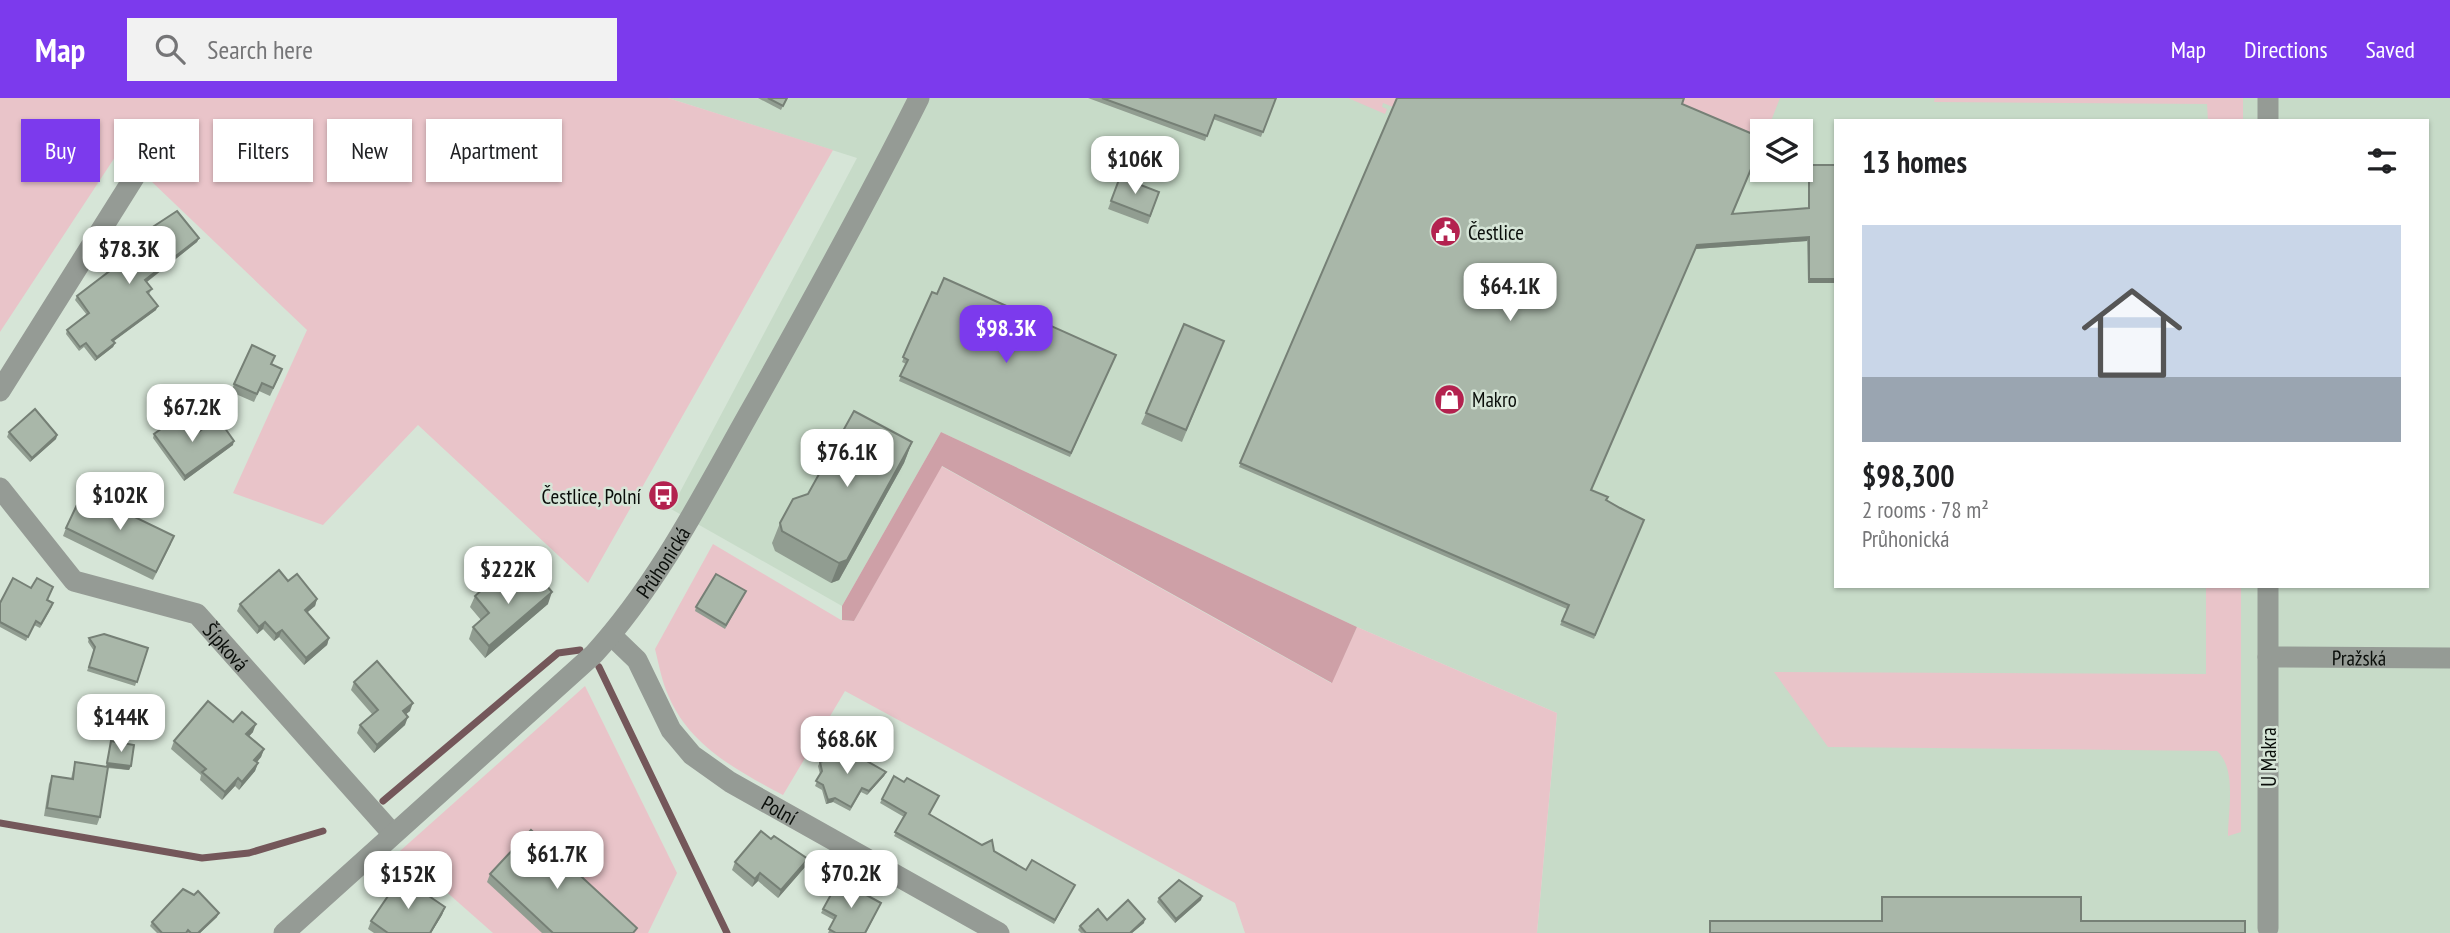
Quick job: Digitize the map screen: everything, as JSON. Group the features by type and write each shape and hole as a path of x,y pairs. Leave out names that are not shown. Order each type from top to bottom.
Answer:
{"street":[{"name":"Průhonická","path":"284,933 611,635 653,579 726,455 919,98"},
{"path":"2268,98 2268,119"},
{"path":"0,391 131,182"},
{"name":"Šípková","path":"0,488 74,580 197,614 392,833"},
{"name":"U Makra","path":"2267,928 2268,588"},
{"name":"Polní","path":"611,635 636,660 671,730 692,755 730,782 999,933"},
{"name":"Pražská","path":"2268,657 2450,658"}],"shaded area":[{"path":"0,98 668,98 833,150 588,583 418,425 323,525 233,493 307,330 152,182 199,182 199,119 114,119 114,159 100,180 100,119 21,119 21,182 99,182 0,332"},
{"path":"668,98 2450,98 2450,933 1537,933 1557,713 1357,627 941,432 842,606 671,509 857,158"},
{"path":"1348,98 1397,98 1393,107 1383,103 1382,107 1387,109 1385,114"},
{"path":"1685,98 1780,98 1772,119 1750,119 1750,138 1680,108"},
{"path":"1935,98 2243,98 2243,119 2208,119 2207,104 1934,102"},
{"path":"941,432 1357,627 1332,683 942,466 854,621 842,620 842,606"},
{"path":"941,466 1331,683 1357,627 1557,713 1537,933 1245,933 1235,903 845,691 783,795 733,766 702,743 689,730 669,697 655,649 713,544 841,620 854,621"},
{"path":"2206,588 2241,588 2241,832 2228,836 2229,779 2227,768 2217,751 1828,747 1774,672 2206,674"},
{"path":"585,686 677,873 648,933 493,933 400,851"}],"building":[{"path":"768,98 787,98 783,106"},
{"path":"1102,98 1276,98 1263,132 1215,115 1207,136"},
{"name":"Makro","path":"1397,98 1684,98 1682,104 1750,133 1750,171 1732,214 1809,208 1809,182 1813,182 1813,165 1834,165 1834,279 1809,279 1809,237 1697,245 1591,490 1608,497 1606,500 1644,520 1595,635 1562,621 1569,605 1240,463"},
{"path":"1120,177 1159,192 1150,216 1111,201"},
{"path":"177,211 199,238 145,280 152,289 147,292 158,306 112,340 115,343 97,357 86,343 80,347 67,330 89,313 77,296 145,244 139,236"},
{"path":"944,278 1116,355 1071,453 900,376 908,360 903,357 914,332 932,292 937,294"},
{"path":"1184,324 1224,341 1186,430 1146,413"},
{"path":"252,345 275,356 271,364 282,369 273,388 262,383 257,394 234,384"},
{"path":"35,409 57,435 32,458 9,432"},
{"path":"854,411 912,442 847,560 839,563 782,531 780,523 793,499 808,494"},
{"path":"179,416 193,436 212,422 216,428 222,424 234,441 185,476 154,434"},
{"path":"83,492 174,536 156,572 66,528"},
{"path":"279,570 288,581 297,574 317,599 305,610 329,638 306,658 282,630 276,634 265,622 259,627 240,604"},
{"path":"535,572 552,592 489,646 473,627 489,613 475,596 496,577 510,594"},
{"path":"716,574 746,591 726,625 696,607"},
{"path":"13,578 31,588 37,578 53,587 47,600 53,603 41,624 36,621 28,637 0,622 0,603"},
{"path":"104,634 148,648 137,682 89,667 95,647 89,638"},
{"path":"377,661 413,703 403,711 408,717 377,745 360,725 378,710 354,682"},
{"path":"208,701 233,722 242,712 256,724 246,734 264,749 254,760 258,763 242,782 238,778 225,792 202,772 206,769 174,741"},
{"path":"111,741 134,745 131,766 107,763"},
{"path":"837,744 886,772 869,791 862,788 851,807 835,798 828,800 823,785 816,781 822,771 820,762 829,759"},
{"path":"75,762 108,767 100,817 47,808 52,776 73,779"},
{"path":"894,776 904,782 907,778 939,796 929,814 982,845 992,840 994,851 1026,870 1032,860 1075,885 1055,920 895,832 906,813 882,799"},
{"path":"531,830 637,928 633,933 553,933 490,874"},
{"path":"761,831 771,839 774,836 808,859 781,890 760,873 755,879 735,862"},
{"path":"401,877 445,907 430,933 388,933 371,921"},
{"path":"839,880 881,903 865,933 836,933 829,929 836,916 823,909"},
{"path":"1179,880 1202,896 1176,919 1159,898"},
{"path":"183,889 194,895 198,891 219,913 198,933 188,930 186,933 162,933 152,922"},
{"path":"1882,897 2081,897 2081,921 2245,921 2245,933 1710,933 1710,921 1882,921"},
{"path":"1128,900 1145,919 1130,933 1086,933 1080,926 1098,909 1107,920"}],"waterway":[{"path":"383,801 558,653 580,650"},
{"path":"599,667 727,933"},
{"path":"0,823 202,858 249,853 323,831"}],"place":[{"name":"Čestlice","path":"1445,232"},
{"name":"Makro","path":"1449,399"},
{"name":"Čestlice, Polní","path":"664,496"}]}
